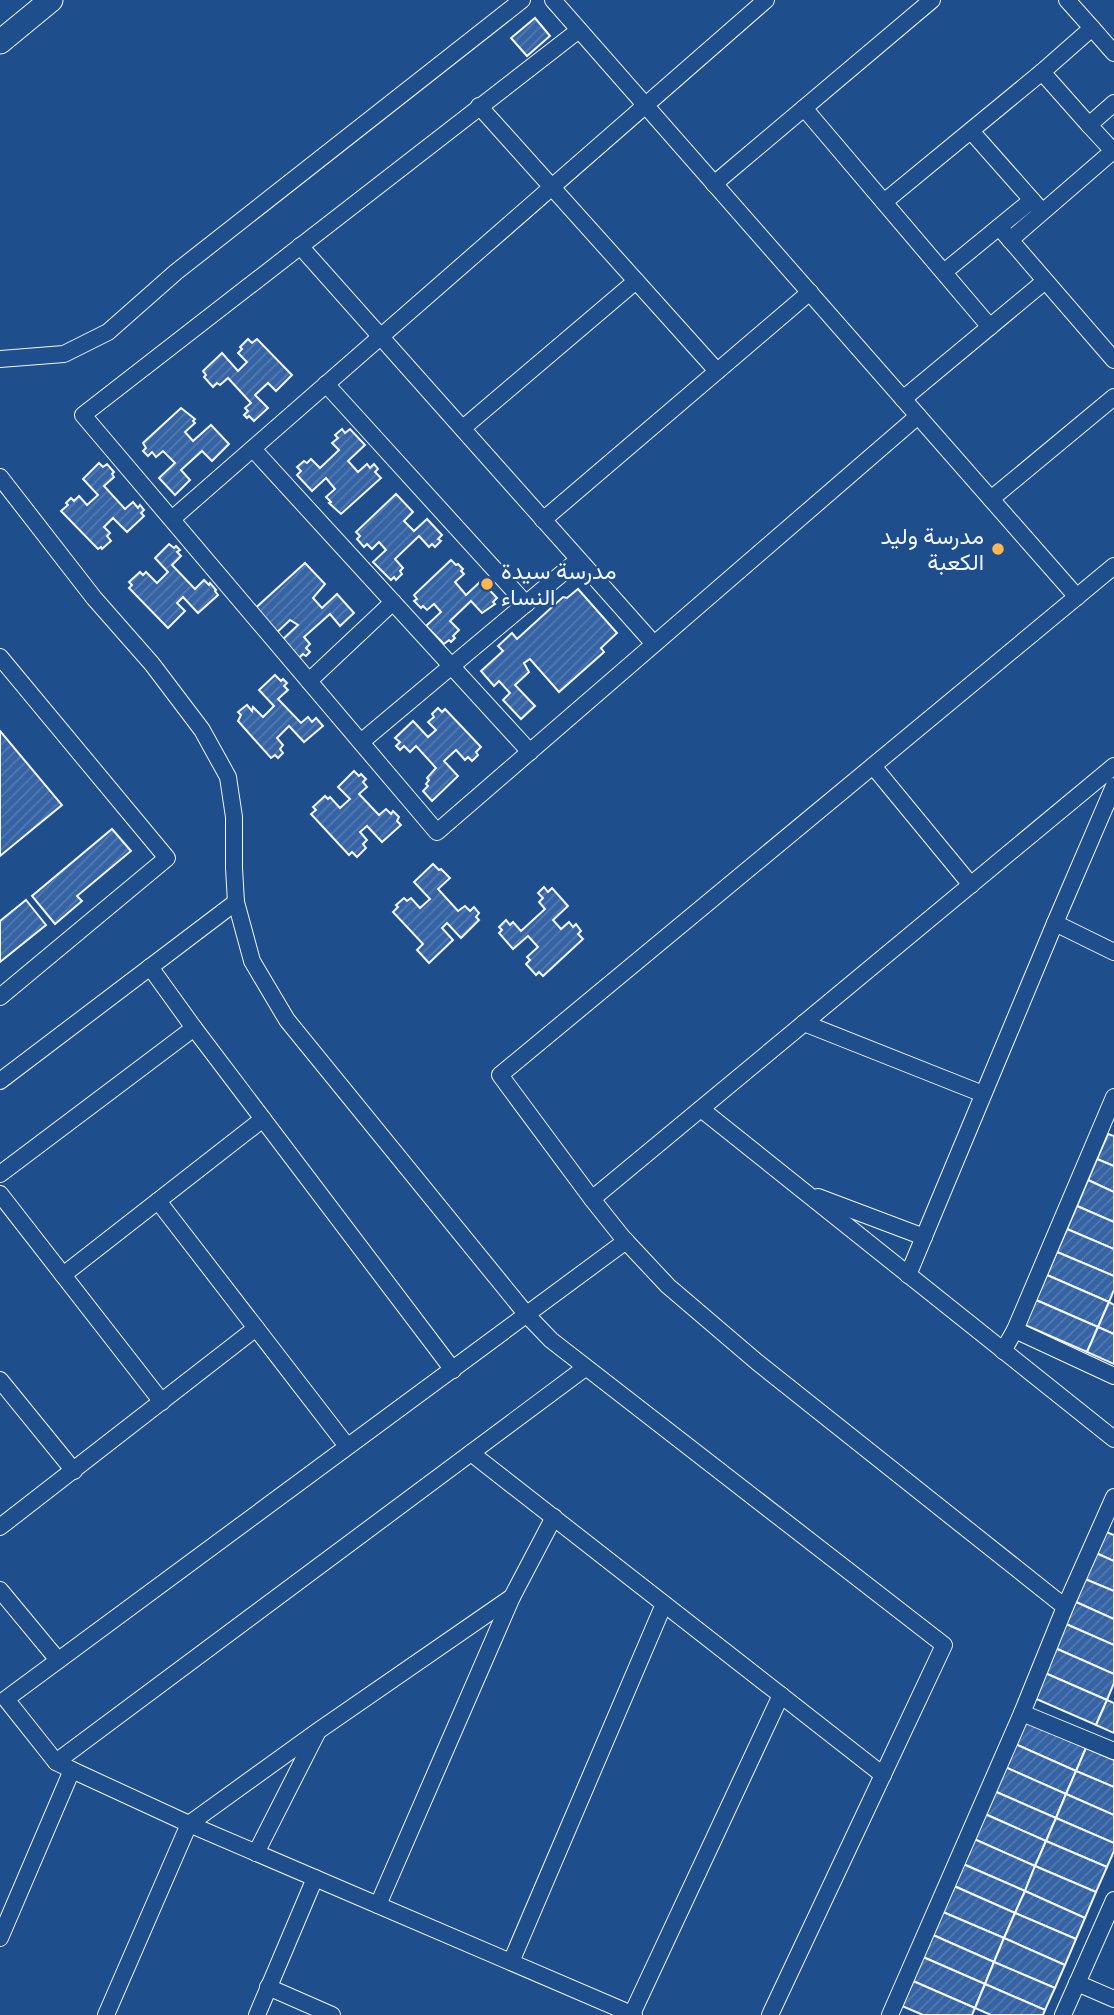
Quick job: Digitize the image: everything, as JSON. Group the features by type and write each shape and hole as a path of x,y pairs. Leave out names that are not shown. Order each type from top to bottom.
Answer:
{"main road":[{"path":"0,41 51,0"}],"street":[{"path":"0,359 64,355 108,332 176,272 522,0"},
{"path":"553,0 1077,597"},
{"path":"172,519 766,0"},
{"path":"715,184 932,0"},
{"path":"1067,0 1114,53"},
{"path":"884,202 1092,28"},
{"path":"579,30 83,415 438,832 918,416"},
{"path":"944,272 999,227 1037,206 1114,151 1042,72"},
{"path":"1089,125 1114,103"},
{"path":"479,106 717,371"},
{"path":"804,108 990,327"},
{"path":"971,131 1037,206"},
{"path":"1010,240 1037,206"},
{"path":"999,227 1114,360"},
{"path":"300,246 654,645"},
{"path":"463,428 636,281"},
{"path":"903,399 1045,281"},
{"path":"543,520 810,292"},
{"path":"326,384 526,604"},
{"path":"991,499 1114,397"},
{"path":"253,449 530,752"},
{"path":"0,477 94,598 152,664 202,730 228,777 234,817 236,902 252,961 288,1020 527,1315 551,1340 944,1646 770,2015"},
{"path":"361,742 578,560"},
{"path":"1065,1607 730,1340 668,1286 592,1199 500,1075 1114,566"},
{"path":"309,681 393,602"},
{"path":"0,657 167,858 0,997"},
{"path":"873,766 971,885"},
{"path":"592,1199 1114,766"},
{"path":"908,1275 1114,786"},
{"path":"0,1081 236,902"},
{"path":"1055,923 1114,952"},
{"path":"150,967 453,1370"},
{"path":"804,1023 983,1094"},
{"path":"0,1174 194,1028"},
{"path":"1003,1351 1015,1330 1114,1097"},
{"path":"701,1109 1114,1439"},
{"path":"63,1275 263,1119"},
{"path":"803,1191 924,1237"},
{"path":"0,1194 162,1402"},
{"path":"158,1201 347,1446"},
{"path":"626,1241 6,1699 56,1762 189,1824 633,2015 781,1695"},
{"path":"0,1527 256,1328"},
{"path":"1015,1330 1114,1376"},
{"path":"56,1762 585,1368"},
{"path":"0,1380 74,1471"},
{"path":"471,1453 883,1775"},
{"path":"890,2015 1114,1497"},
{"path":"378,1905 512,1597 554,1517"},
{"path":"0,1590 58,1660"},
{"path":"106,2015 189,1824 512,1597"},
{"path":"511,1962 664,1604"},
{"path":"1022,1713 1114,1751"},
{"path":"257,1853 318,1731"},
{"path":"0,1938 72,1770"},
{"path":"257,2015 315,1878"},
{"path":"1063,2015 1114,1900"},
{"path":"1077,1983 1114,1999"},
{"path":"268,1987 332,2015"}],"building":[{"path":"535,18 550,36 527,56 511,38"},
{"path":"248,339 252,343 257,339 292,375 276,391 268,383 255,395 268,408 254,421 244,415 248,411 245,408 251,403 228,378 213,387 204,377 206,375 203,371 222,353 238,371 247,362 238,353"},
{"path":"181,408 195,419 195,423 185,432 193,441 211,425 229,444 212,461 202,451 181,470 190,480 175,495 159,478 175,463 163,451 156,457 152,452 148,456 143,451 146,448 143,443"},
{"path":"342,429 345,433 350,429 365,445 348,461 358,472 367,464 370,468 374,464 378,469 375,472 381,478 341,514 326,497 335,489 326,478 312,491 297,475 301,471 297,467 311,459 320,468 339,450 332,443 338,438 335,435"},
{"path":"99,463 103,467 107,464 114,472 114,477 104,486 125,509 133,502 144,510 141,513 144,516 127,532 113,518 104,527 110,533 107,536 111,541 102,549 98,549 61,511 71,498 74,501 79,496 87,505 98,495 83,479"},
{"path":"396,494 413,512 404,521 414,531 427,519 442,535 438,539 441,541 435,547 432,544 429,547 419,536 395,559 403,568 400,571 402,574 396,580 394,577 391,580 373,562 386,550 379,542 372,549 367,544 364,547 357,539 360,536 356,532"},
{"path":"169,544 180,550 177,552 181,556 172,565 195,589 204,580 209,585 210,583 218,595 198,613 183,597 177,603 185,611 168,628 129,588 132,585 129,582 140,572 143,575 146,572 157,583 168,572 155,558"},
{"path":"451,560 463,569 461,571 464,574 455,582 466,595 481,581 497,598 493,602 495,604 482,613 471,601 450,621 459,630 451,642 449,640 444,644 426,626 441,612 434,604 427,610 423,606 421,608 414,601 417,599 414,595"},
{"path":"305,563 325,584 313,598 322,608 337,594 354,613 340,626 330,614 304,637 310,644 306,648 310,652 299,658 282,640 298,625 290,620 273,636 251,612"},
{"path":"578,589 617,633 601,648 604,652 559,692 530,659 524,663 529,672 515,685 535,706 521,719 503,700 510,693 499,681 494,686 481,671 503,651 498,646 512,633 517,639 563,597 567,598"},
{"path":"275,675 287,683 284,686 288,690 278,699 301,723 308,717 312,722 316,718 323,726 304,742 289,726 277,738 283,745 280,749 283,753 278,758 275,755 271,758 238,721 241,715 238,712 247,705 263,717 274,706 259,690"},
{"path":"438,708 442,712 445,709 481,747 472,761 468,757 465,760 456,750 444,761 458,776 432,801 423,791 428,786 427,778 436,768 416,746 410,752 404,746 400,750 396,746 400,742 395,738 413,721 428,737 436,730 428,722"},
{"path":"0,731 62,805 0,856"},
{"path":"354,771 366,779 363,782 367,787 359,794 379,815 386,809 391,814 393,811 399,817 397,821 401,825 382,842 367,826 360,832 367,840 363,844 366,848 357,857 352,852 349,855 311,814 316,810 313,807 325,796 328,799 330,797 340,808 350,799 338,787"},
{"path":"112,829 131,851 77,896 82,901 55,924 32,896"},
{"path":"433,864 450,878 438,889 458,911 465,906 470,911 474,907 479,913 476,917 479,920 461,938 447,923 442,928 453,940 429,963 417,950 423,944 393,912 404,898 407,901 411,898 420,908 430,899 414,882"},
{"path":"544,887 548,892 552,888 568,906 553,920 561,929 569,922 573,927 576,924 581,931 578,934 583,939 543,976 539,972 536,975 526,964 530,960 527,957 538,947 528,936 513,949 499,933 502,930 499,927 506,920 510,925 513,922 521,931 545,909 539,902 543,898 538,893"},
{"path":"26,900 46,925 0,962 0,921"},
{"path":"1108,1134 1114,1136 1114,1166 1097,1159"},
{"path":"1097,1159 1114,1166 1114,1192 1088,1180"},
{"path":"1088,1180 1114,1192 1114,1222 1077,1206"},
{"path":"1077,1206 1114,1222 1114,1249 1067,1229"},
{"path":"1067,1229 1114,1249 1114,1276 1057,1252"},
{"path":"1057,1252 1114,1276 1114,1290 1109,1302 1047,1275"},
{"path":"1047,1275 1109,1302 1098,1327 1036,1300"},
{"path":"1036,1300 1098,1327 1087,1352 1025,1325"},
{"path":"1109,1302 1114,1305 1114,1334 1098,1327"},
{"path":"1098,1327 1114,1334 1114,1364 1087,1352"},
{"path":"1106,1532 1114,1535 1114,1561 1096,1553"},
{"path":"1096,1553 1114,1561 1114,1591 1085,1579"},
{"path":"1085,1579 1114,1591 1114,1619 1076,1602"},
{"path":"1076,1602 1114,1619 1114,1645 1066,1624"},
{"path":"1066,1624 1114,1645 1114,1674 1055,1648"},
{"path":"1055,1648 1114,1674 1114,1683 1107,1700 1045,1673"},
{"path":"1045,1673 1107,1700 1096,1725 1034,1698"},
{"path":"1107,1700 1114,1703 1114,1733 1096,1725"},
{"path":"1025,1721 1086,1748 1076,1771 1015,1744"},
{"path":"1015,1744 1076,1771 1066,1794 1005,1767"},
{"path":"1086,1748 1114,1760 1114,1787 1076,1771"},
{"path":"1005,1767 1066,1794 1056,1818 994,1791"},
{"path":"1076,1771 1114,1787 1114,1815 1066,1794"},
{"path":"994,1791 1056,1818 1046,1841 985,1814"},
{"path":"1066,1794 1114,1815 1114,1843 1056,1818"},
{"path":"985,1814 1046,1841 1035,1866 974,1839"},
{"path":"1056,1818 1114,1843 1114,1851 1107,1867 1046,1841"},
{"path":"974,1839 1035,1866 1025,1891 963,1864"},
{"path":"1046,1841 1107,1867 1096,1892 1035,1866"},
{"path":"963,1864 1025,1891 1015,1913 954,1886"},
{"path":"1035,1866 1096,1892 1085,1918 1025,1891"},
{"path":"954,1886 1015,1913 1004,1938 943,1912"},
{"path":"1025,1891 1085,1918 1076,1939 1015,1913"},
{"path":"943,1912 1004,1938 994,1962 933,1935"},
{"path":"1015,1913 1076,1939 1065,1965 1004,1938"},
{"path":"933,1935 994,1962 985,1984 923,1957"},
{"path":"1004,1938 1065,1965 1055,1988 994,1962"},
{"path":"923,1957 985,1984 975,2008 913,1981"},
{"path":"994,1962 1055,1988 1045,2010 985,1984"},
{"path":"913,1981 975,2008 972,2015 923,2015 902,2006"},
{"path":"985,1984 1045,2010 1043,2015 991,2015 975,2008"}],"place":[{"name":"مدرسة وليد الكعبة","path":"998,549"},
{"name":"مدرسة سيدة النساء","path":"487,584"}]}
